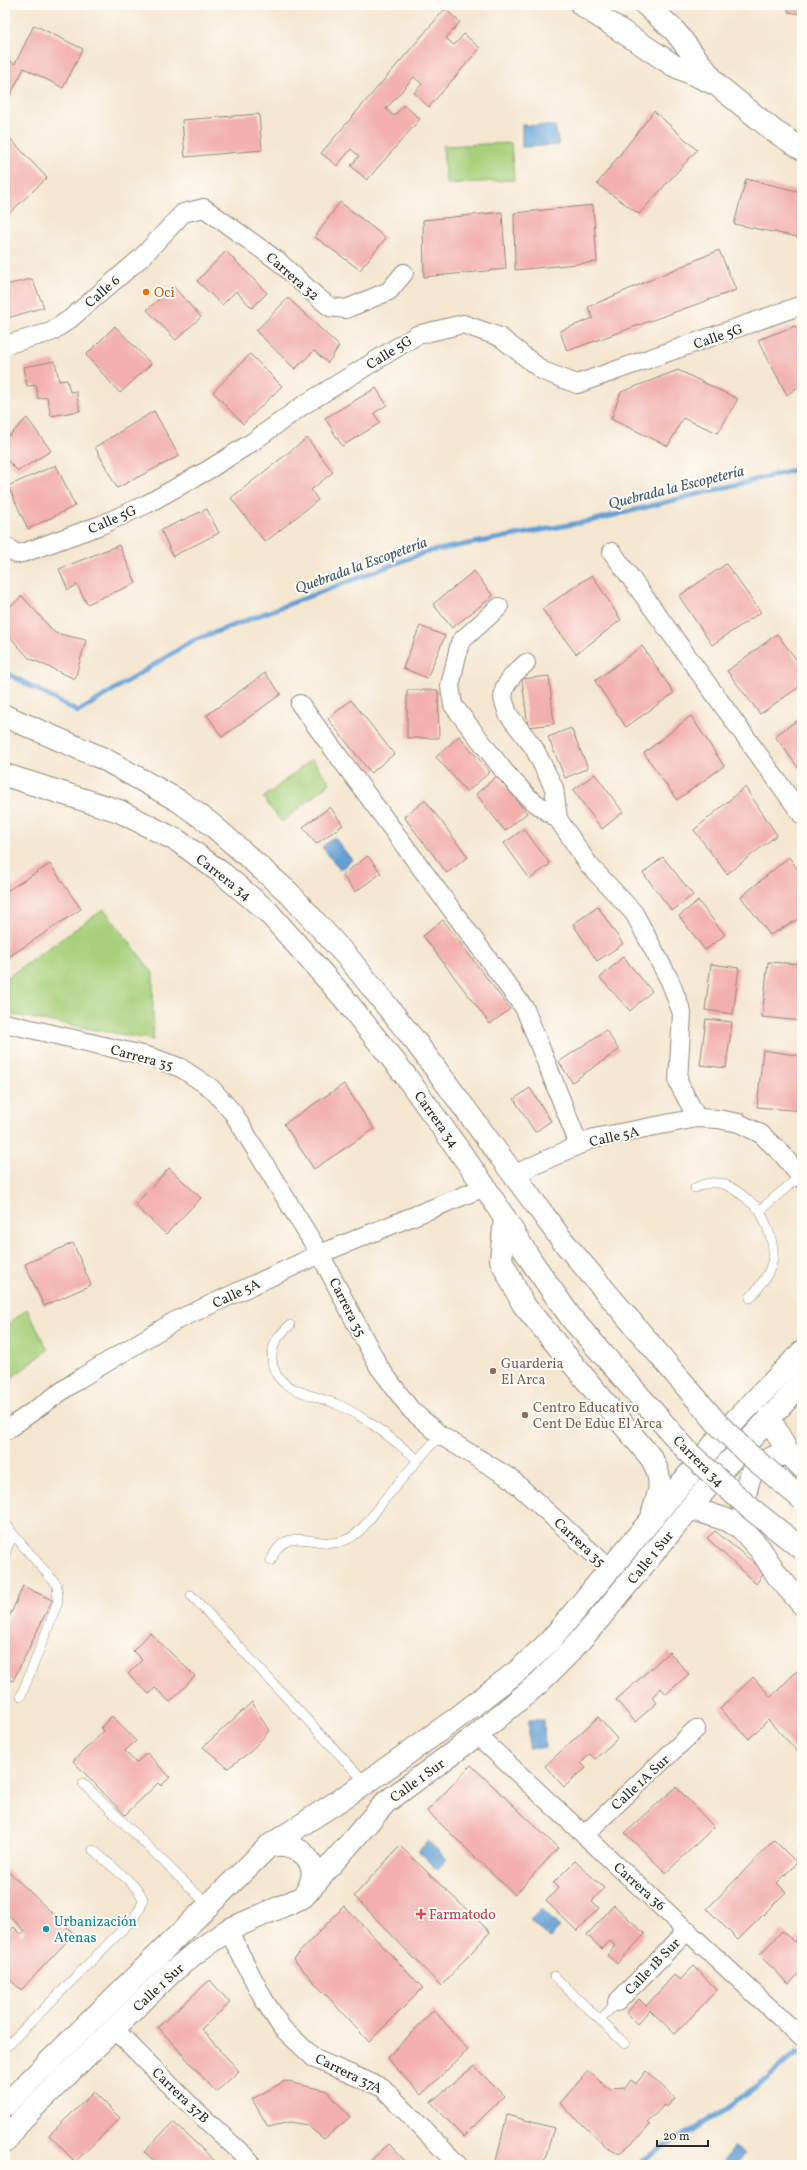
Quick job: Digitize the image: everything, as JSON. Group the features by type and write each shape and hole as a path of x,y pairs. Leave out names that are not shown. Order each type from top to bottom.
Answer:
{"street":[{"path":"582,5 673,64 717,85 774,130 802,149"},
{"path":"646,5 674,30 717,85"},
{"name":"Carrera 32","path":"183,212 204,208 217,215 278,261 330,307 346,309 389,292 404,273"},
{"name":"Calle 6","path":"5,344 51,332 70,319 142,257 183,212"},
{"name":"Calle 5G","path":"11,550 101,525 147,504 245,447 302,406 417,335 463,324 500,337 543,371 577,384 802,305"},
{"path":"612,552 802,815"},
{"path":"499,607 460,642 450,686 453,705 504,771 530,799 558,819 589,865 634,914 670,981 682,1013 678,1082 698,1118"},
{"path":"526,663 513,675 505,687 502,698 508,714 534,748 554,788 558,819"},
{"path":"300,704 525,1009 579,1145"},
{"name":"Carrera 34","path":"5,716 104,759 145,780 211,824 288,892 350,960 415,1041 562,1240 717,1423 748,1453 802,1499"},
{"name":"Carrera 34","path":"5,775 119,811 178,841 223,874 268,912 343,997 405,1075 485,1187 532,1262 572,1319 690,1454 750,1508 802,1549"},
{"name":"Carrera 35","path":"5,1023 151,1057 181,1068 211,1088 233,1113 320,1254 379,1367 411,1410 440,1435 510,1478 610,1569"},
{"name":"Calle 5A","path":"513,1175 594,1138 698,1118 718,1119 739,1123 761,1134 783,1155 801,1176"},
{"name":"Calle 5A","path":"5,1431 79,1379 175,1321 320,1254 485,1187"},
{"path":"505,1218 501,1260 523,1304 652,1459 659,1472 661,1486 650,1520"},
{"name":"Calle 1 Sur","path":"6,2104 269,1846 366,1783 457,1718 520,1669 550,1641 725,1431 802,1352"},
{"name":"Calle 1 Sur","path":"5,2142 21,2120 172,1972 195,1953 228,1930 303,1897 385,1803 477,1735 539,1683 570,1652 690,1508 769,1417 802,1384"},
{"path":"744,1532 746,1496 752,1470 763,1461 795,1460 769,1417"},
{"path":"690,1508 727,1520 744,1532 760,1549 777,1575 802,1604"},
{"name":"Calle 1A Sur","path":"584,1835 696,1729"},
{"name":"Carrera 36","path":"477,1735 688,1930 802,2038"},
{"path":"269,1846 279,1843 290,1844 299,1849 307,1857 311,1867 312,1878 309,1888 303,1897"},
{"name":"Carrera 37A","path":"228,1930 264,2000 282,2028 315,2059 383,2088 458,2165"},
{"name":"Calle 1B Sur","path":"617,2002 688,1930"},
{"name":"Carrera 37B","path":"114,2029 192,2107 250,2161"}],"lane":[{"path":"760,1210 801,1176"},
{"path":"695,1188 705,1183 717,1182 730,1186 760,1210 770,1232 774,1249 772,1267 764,1282 750,1298"},
{"path":"290,1325 280,1334 272,1347 272,1366 279,1379 297,1391 336,1404 362,1418 417,1459"},
{"path":"272,1561 276,1549 286,1541 301,1539 331,1543 348,1540 362,1528 417,1459 440,1435"},
{"path":"5,1522 13,1534 57,1585 58,1602 21,1696"},
{"path":"5,1554 13,1534"},
{"path":"191,1595 366,1783"},
{"path":"83,1783 209,1906"},
{"path":"5,2048 133,1919 141,1907 143,1899 138,1890 93,1850"},
{"path":"554,1976 625,2044"},
{"path":"600,2020 617,2002"}],"green space":[{"path":"511,143 514,180 446,184 443,146"},
{"path":"312,759 330,783 282,822 263,798"},
{"path":"104,909 153,973 153,1040 13,1015 5,1010 5,979"},
{"path":"27,1309 48,1350 5,1383 5,1327"}],"water":[{"path":"522,125 555,126 559,145 522,147"},
{"path":"334,837 352,860 340,870 322,847"},
{"path":"529,1720 544,1720 545,1748 529,1748"},
{"path":"428,1841 447,1859 437,1870 418,1851"},
{"path":"541,1909 560,1927 550,1939 530,1920"},
{"path":"735,2146 745,2154 735,2165 729,2165 723,2160"}],"building":[{"path":"789,5 802,5 802,14 788,12"},
{"path":"445,9 460,22 446,38 454,45 464,34 480,48 429,107 414,93 422,84 414,77 386,109 394,116 404,105 420,119 367,180 351,166 359,156 351,149 337,166 321,153"},
{"path":"34,25 83,49 63,88 24,68 6,104 5,58 15,64"},
{"path":"654,111 697,150 639,214 597,184"},
{"path":"259,114 262,150 185,157 182,120"},
{"path":"5,133 47,178 5,217"},
{"path":"746,179 802,192 802,238 734,224"},
{"path":"340,202 386,238 360,270 315,237"},
{"path":"593,205 597,262 515,270 514,213"},
{"path":"502,212 506,269 424,277 423,220"},
{"path":"719,250 736,290 567,351 560,331 593,318 588,307"},
{"path":"226,251 267,293 252,308 236,291 222,305 197,281"},
{"path":"32,279 44,307 5,319 5,285"},
{"path":"173,286 201,317 176,340 147,310"},
{"path":"288,298 339,346 328,363 314,351 295,369 256,331"},
{"path":"115,326 151,364 120,393 86,355"},
{"path":"795,326 802,335 802,384 787,395 758,340"},
{"path":"250,354 282,386 243,424 213,392"},
{"path":"55,361 59,381 67,380 70,392 76,391 80,411 51,416 47,397 38,399 36,385 27,386 24,367"},
{"path":"678,370 738,399 718,433 683,418 668,446 611,419 621,392"},
{"path":"376,388 387,405 374,413 380,423 342,446 325,418"},
{"path":"154,411 179,456 117,488 95,447"},
{"path":"27,418 51,451 18,471 7,460 5,461 5,426 7,425 9,436"},
{"path":"307,438 333,472 311,490 318,500 265,542 231,498"},
{"path":"56,465 75,506 28,529 8,486"},
{"path":"207,509 219,533 173,556 161,530"},
{"path":"119,545 136,583 87,604 77,585 68,590 59,569"},
{"path":"726,564 761,612 712,645 679,596"},
{"path":"474,571 493,596 452,628 433,604"},
{"path":"592,575 621,620 576,654 542,609"},
{"path":"22,596 55,633 86,640 75,679 29,658 5,632 5,611"},
{"path":"420,626 445,636 427,678 403,668"},
{"path":"777,634 802,667 802,685 760,714 727,671"},
{"path":"642,646 674,693 626,727 595,681"},
{"path":"265,673 281,694 222,737 207,715"},
{"path":"549,676 554,724 528,727 522,679"},
{"path":"407,690 438,690 439,738 407,738"},
{"path":"351,700 394,754 371,773 328,719"},
{"path":"691,716 724,766 677,800 644,753"},
{"path":"802,717 802,773 775,736"},
{"path":"571,728 588,768 565,778 548,737"},
{"path":"459,736 490,772 467,792 436,757"},
{"path":"595,774 623,812 602,829 573,790"},
{"path":"497,776 527,813 505,831 476,794"},
{"path":"745,787 777,835 727,874 694,830"},
{"path":"425,800 468,857 447,873 404,817"},
{"path":"330,807 343,825 316,844 303,827"},
{"path":"524,829 550,864 530,879 504,843"},
{"path":"368,856 381,873 355,892 342,875"},
{"path":"663,857 693,895 672,911 643,873"},
{"path":"789,857 802,876 802,917 770,935 741,897"},
{"path":"50,864 81,909 7,958 5,892"},
{"path":"698,901 725,935 705,950 679,916"},
{"path":"598,907 623,944 597,961 573,924"},
{"path":"443,920 510,1009 490,1024 423,936"},
{"path":"623,957 652,991 630,1011 600,978"},
{"path":"768,962 802,964 802,1021 762,1017"},
{"path":"711,964 739,968 733,1014 705,1010"},
{"path":"706,1019 732,1022 726,1068 700,1065"},
{"path":"606,1030 619,1050 572,1082 559,1062"},
{"path":"763,1050 802,1056 802,1111 757,1107"},
{"path":"344,1084 374,1129 314,1169 284,1124"},
{"path":"530,1088 551,1121 535,1132 514,1099"},
{"path":"169,1168 201,1198 166,1234 135,1205"},
{"path":"73,1243 91,1285 44,1306 25,1264"},
{"path":"715,1531 765,1572 756,1584 707,1538"},
{"path":"23,1586 52,1600 13,1681 5,1678 5,1618 8,1620"},
{"path":"150,1633 195,1676 170,1702 155,1688 149,1694 128,1674 142,1660 133,1651"},
{"path":"669,1652 689,1674 666,1694 661,1688 652,1697 657,1703 635,1722 616,1700"},
{"path":"797,1671 802,1676 802,1752 800,1754 768,1720 749,1739 720,1709 753,1677 771,1697"},
{"path":"252,1702 269,1731 250,1752 228,1768 203,1747"},
{"path":"112,1716 136,1741 125,1751 136,1763 147,1753 170,1777 161,1786 158,1783 125,1815 73,1761 104,1731 101,1727"},
{"path":"598,1717 617,1739 595,1759 590,1754 581,1763 586,1768 564,1787 545,1766"},
{"path":"471,1765 558,1848 515,1895 427,1811"},
{"path":"676,1787 714,1827 666,1873 625,1833"},
{"path":"774,1840 797,1863 777,1883 786,1892 738,1940 707,1909"},
{"name":"Farmatodo","path":"400,1846 490,1932 441,1986 354,1896"},
{"path":"575,1861 604,1888 592,1901 599,1908 577,1931 546,1901 558,1888 553,1883"},
{"name":"Urbanización Atenas","path":"6,1869 74,1934 21,1990 5,1975 5,1936 14,1927 22,1935 25,1931 5,1912"},
{"path":"614,1905 645,1934 617,1964 607,1955 615,1946 610,1941 602,1949 587,1935"},
{"path":"344,1906 423,1988 369,2042 293,1959"},
{"path":"782,1931 794,1942 802,1933 802,1970 789,1984 759,1955"},
{"path":"694,1966 717,1990 675,2034 650,2010 637,2024 626,2013 639,1999 646,2006 674,1975 680,1980"},
{"path":"210,1980 230,2003 201,2029 239,2071 216,2092 158,2027"},
{"path":"434,2010 468,2050 421,2095 387,2058"},
{"path":"474,2066 504,2096 463,2137 431,2102"},
{"path":"588,2071 609,2089 625,2088 631,2080 636,2084 646,2071 675,2098 667,2107 664,2105 647,2123 650,2125 641,2135 621,2152 615,2152 607,2148 560,2103"},
{"path":"285,2081 327,2091 350,2117 324,2139 307,2125 290,2122 268,2127 252,2099"},
{"path":"94,2092 120,2118 75,2162 49,2135"},
{"path":"507,2115 554,2128 543,2165 495,2165"},
{"path":"173,2122 215,2161 211,2165 159,2165 144,2152"},
{"path":"389,2144 409,2165 366,2165"}],"waterway":[{"name":"Quebrada la Escopetería","path":"5,672 78,712 192,641 426,552 595,520 802,468"},
{"path":"635,2165 725,2110 761,2084 797,2052"}],"place":[{"name":"Oci","path":"146,292"},
{"name":"Guarderia El Arca","path":"493,1371"},
{"name":"Centro Educativo Cent De Educ El Arca","path":"525,1415"},
{"name":"Farmatodo","path":"421,1914"},
{"name":"Urbanización Atenas","path":"46,1929"}]}
